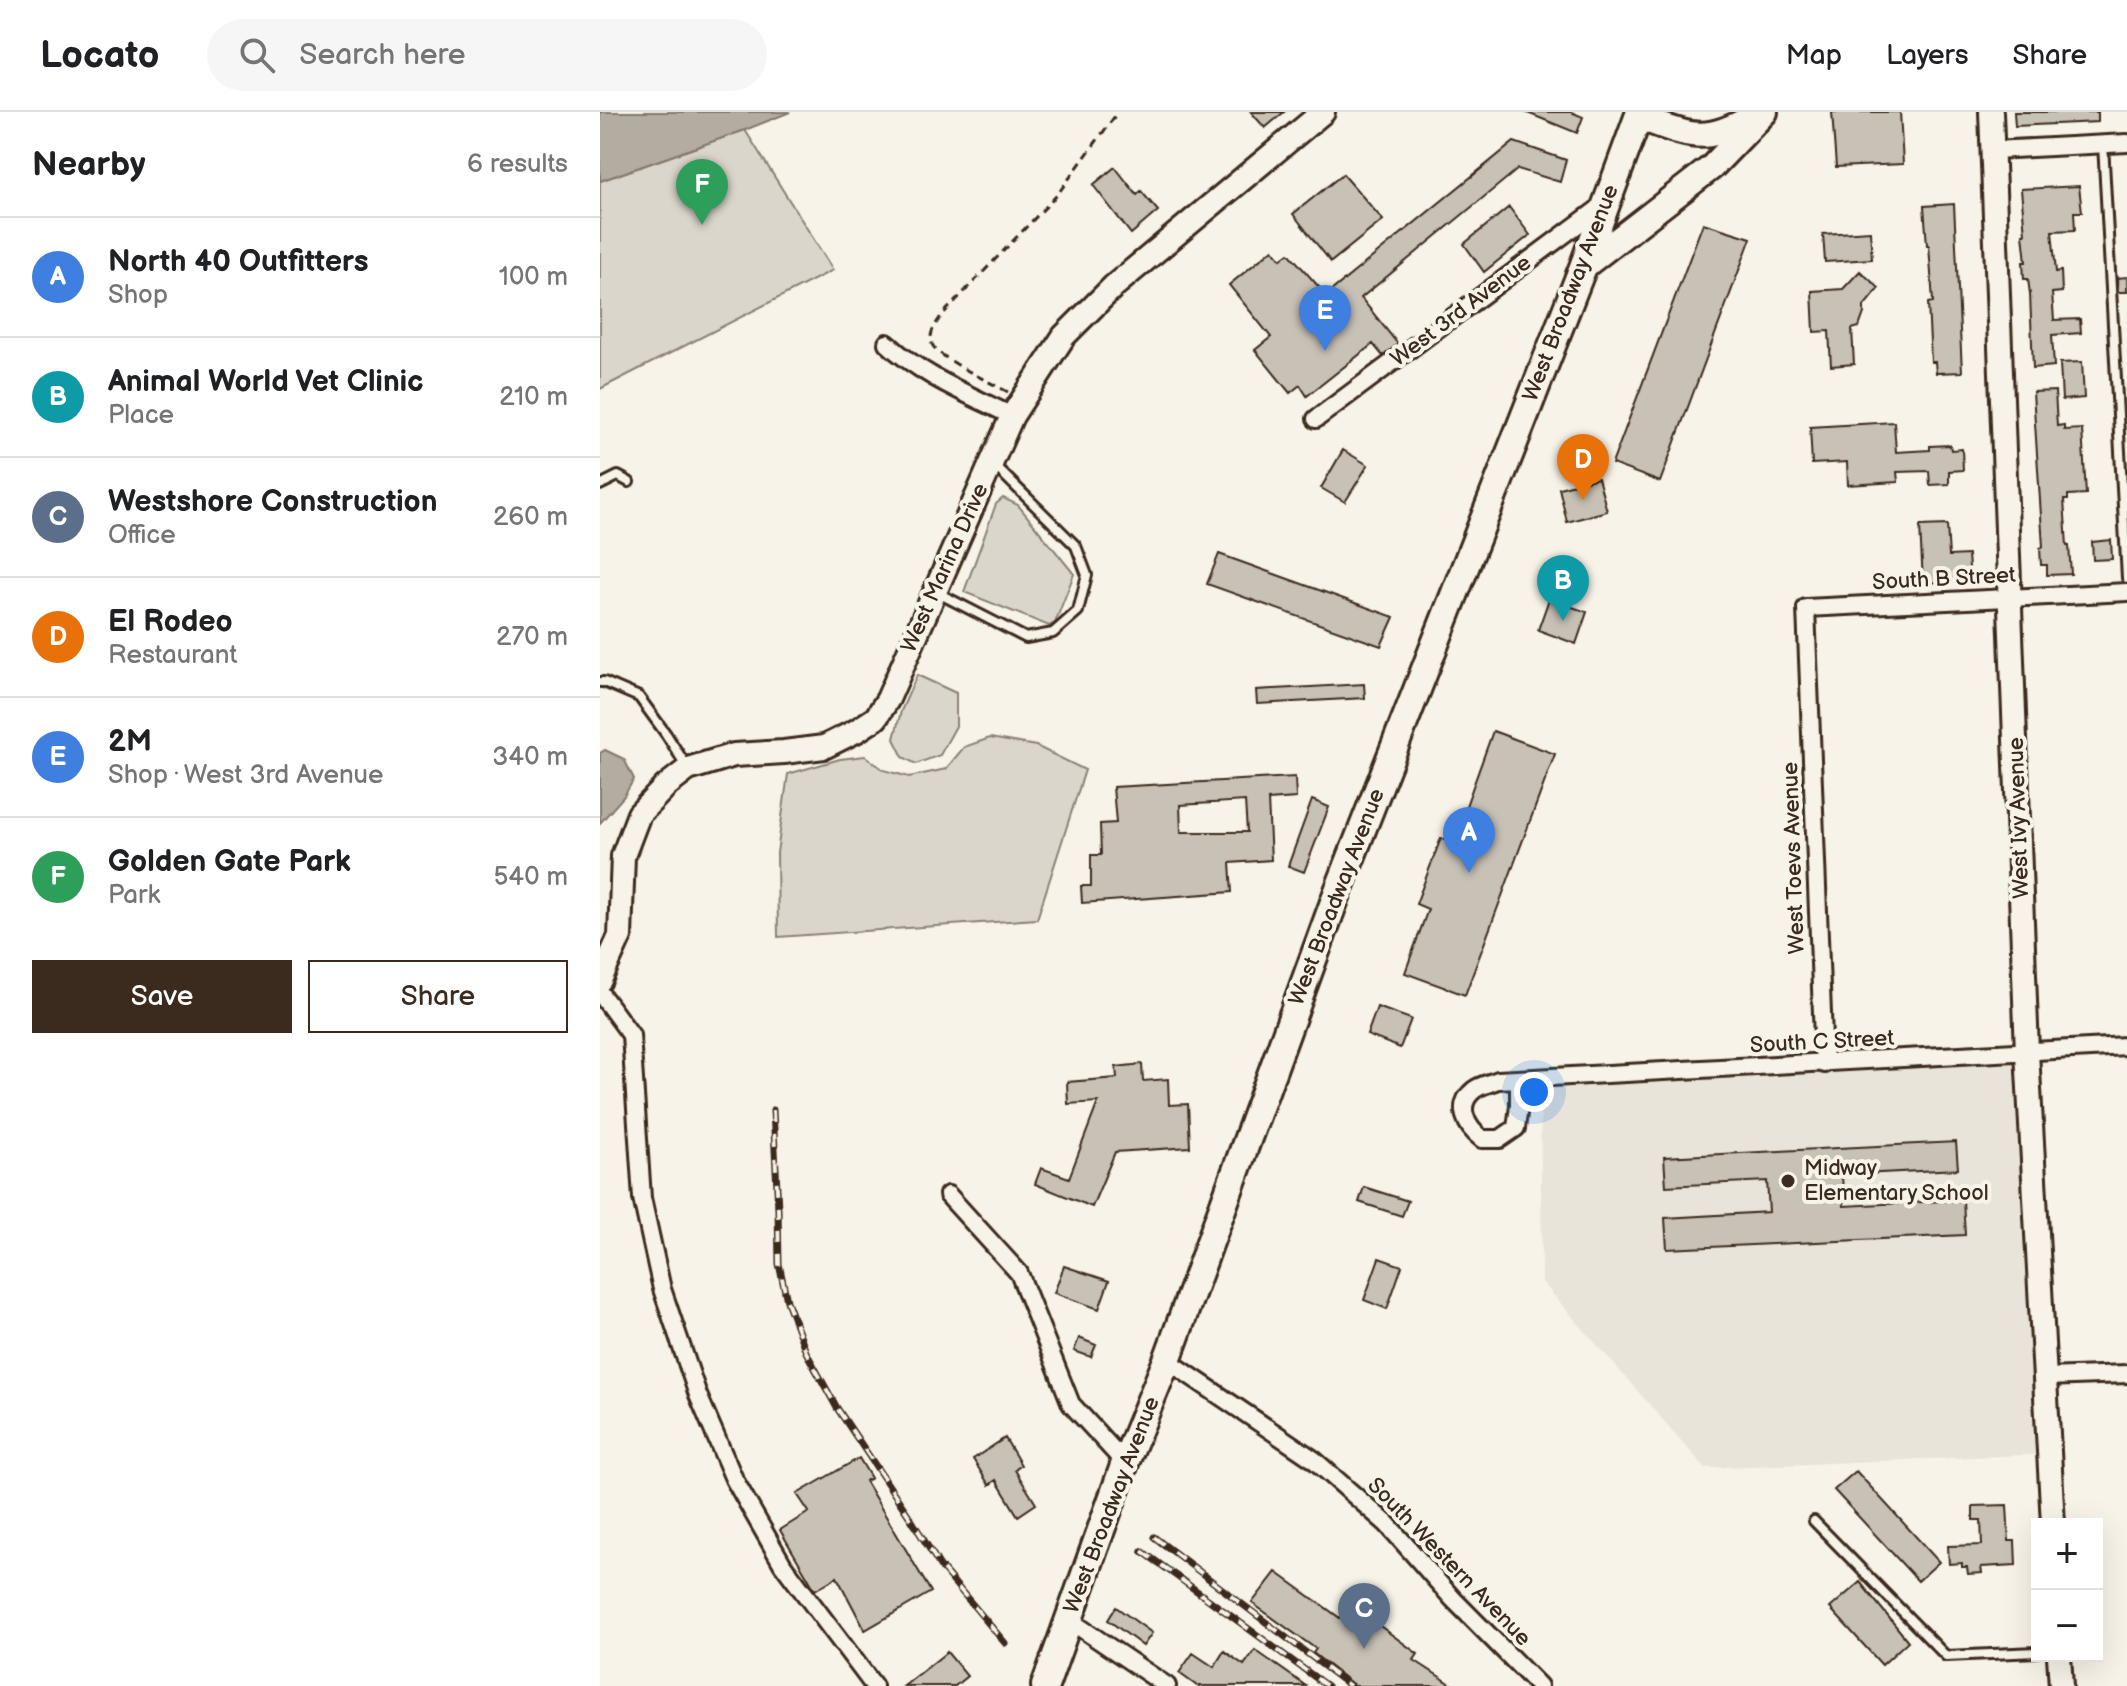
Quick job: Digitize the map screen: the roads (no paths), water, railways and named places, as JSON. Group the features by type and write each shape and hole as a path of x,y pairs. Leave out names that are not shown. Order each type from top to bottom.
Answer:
{"main road":[{"path":"1639,115 1687,134 1704,136 1731,130 1763,112"},
{"path":"1583,267 1712,167 1763,112"},
{"name":"West Broadway Avenue","path":"1045,1686 1338,891 1583,267 1639,115"}],"street":[{"name":"West Marina Drive","path":"600,980 620,936 623,856 639,814 688,769 734,755 824,747 876,718 888,699 1017,408 1064,336 1114,286 1323,112"},
{"name":"West Ivy Avenue","path":"1991,112 2027,1052 2053,1518"},
{"path":"1993,150 2127,143"},
{"name":"West 3rd Avenue","path":"1316,419 1607,203"},
{"path":"887,343 898,354 938,379 1017,408"},
{"name":"South B Street","path":"1808,649 1806,608 2127,592"},
{"name":"West Toevs Avenue","path":"1808,649 1824,1064"},
{"path":"600,993 631,1035 642,1198 662,1289 698,1395 734,1479 783,1565 874,1686"},
{"name":"South C Street","path":"1519,1080 2127,1046"},
{"path":"948,1195 1019,1273 1071,1404 1125,1463"},
{"name":"South Western Avenue","path":"1167,1360 1313,1459 1387,1524 1453,1599 1539,1686"},
{"path":"2046,1377 2127,1374"},
{"path":"1069,1620 1167,1686"},
{"path":"2059,1662 2061,1686"}],"lane":[{"path":"2103,144 2127,578"},
{"path":"935,592 1026,638 1053,633 1078,611 1087,575 1076,546 991,462"},
{"path":"600,485 618,476 629,482"},
{"path":"600,682 639,697 688,769"},
{"path":"1814,1521 1946,1656 2031,1652"}],"railway":[{"path":"773,1110 779,1264 787,1301 806,1352 837,1408 940,1566 1005,1643"},
{"path":"1154,1537 1350,1686"},
{"path":"1142,1551 1327,1686"}],"place":[{"name":"Golden Gate Park","path":"702,225"},
{"name":"2M","path":"1325,351"},
{"name":"El Rodeo","path":"1583,500"},
{"name":"Animal World Vet Clinic","path":"1563,621"},
{"name":"North 40 Outfitters","path":"1469,873"},
{"name":"Midway Elementary School","path":"1788,1181"},
{"name":"Westshore Construction","path":"1364,1649"}]}
